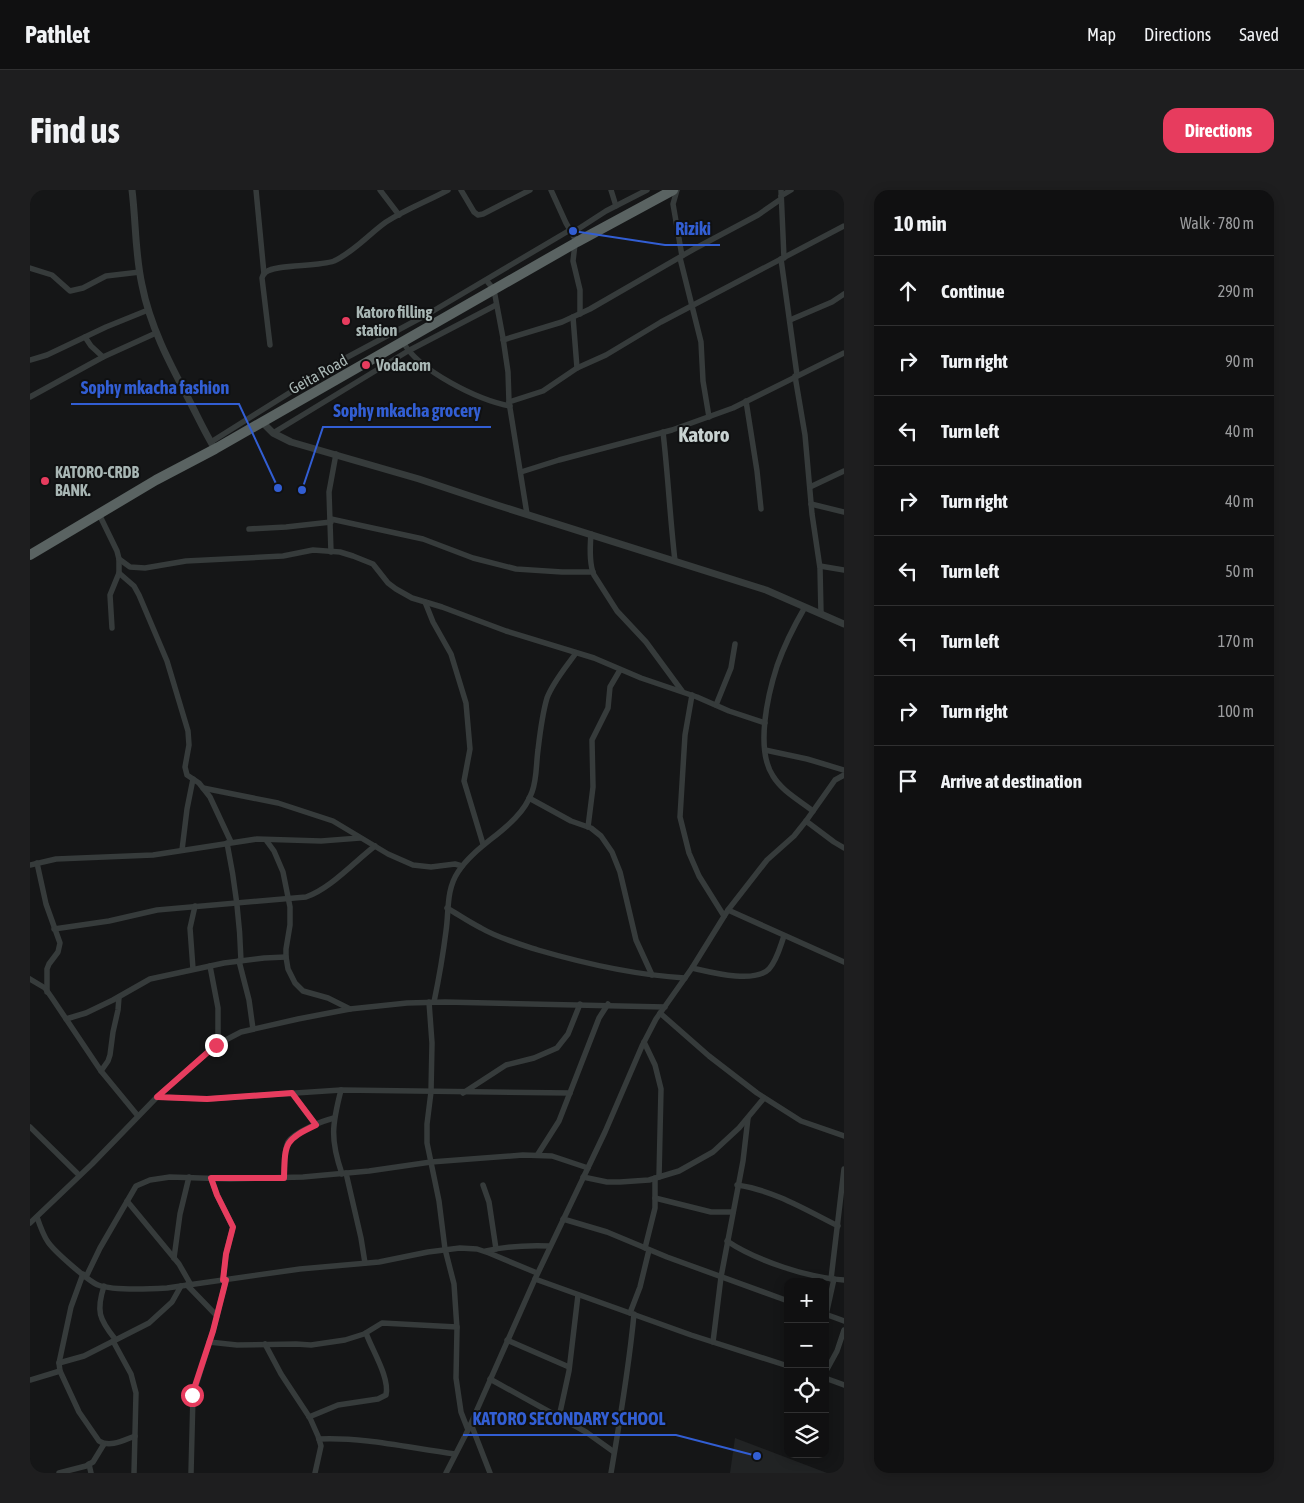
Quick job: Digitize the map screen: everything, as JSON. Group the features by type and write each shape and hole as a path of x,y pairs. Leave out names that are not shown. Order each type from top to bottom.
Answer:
{"highway":[{"name":"Geita Road","path":"30,555 213,446 406,347 574,237 675,190"}],"street":[{"path":"132,190 140,272 148,310 156,334 171,367 213,446 342,360 487,280 574,237 616,206 647,190"},
{"path":"256,190 264,274 263,287 270,344"},
{"path":"380,190 399,215"},
{"path":"264,274 274,268 316,265 333,261 348,252 385,223 448,190"},
{"path":"461,190 474,212 478,215 530,190"},
{"path":"551,190 574,237 573,261 580,290 580,314"},
{"path":"611,190 616,206"},
{"path":"675,190 673,204 681,257 700,342 703,381 709,417"},
{"path":"503,340 573,318 627,289 738,224 758,215 781,195 791,190"},
{"path":"781,195 782,258 820,566 821,614"},
{"path":"406,347 420,363 454,385 483,400 510,404 543,391 577,368 606,355 661,322 844,226"},
{"path":"30,268 52,275 70,290 83,288 106,276 140,272"},
{"path":"487,280 494,290 503,340 510,404 527,514"},
{"path":"790,320 832,302 844,294"},
{"path":"273,433 406,347 496,305"},
{"path":"30,360 48,355 148,310"},
{"path":"573,318 577,368"},
{"path":"30,397 103,357 156,334"},
{"path":"85,338 103,357"},
{"path":"521,472 664,432 709,417 844,353"},
{"path":"746,401 761,509"},
{"path":"262,422 273,433 291,442 419,479 766,590 844,624"},
{"path":"664,432 675,561"},
{"path":"331,552 329,492 336,454"},
{"path":"810,487 844,471"},
{"path":"812,504 844,512"},
{"path":"99,514 119,559 119,573 110,595 112,628"},
{"path":"249,529 286,527 331,520 423,539 473,558 516,570 592,572"},
{"path":"591,534 592,572 617,610 646,642 683,692"},
{"path":"119,559 130,567 145,568 205,559 238,560 283,556 313,550 352,556 373,564 396,589 412,598 506,631 594,658 620,670 765,723"},
{"path":"820,566 844,570"},
{"path":"119,573 134,586 139,595 167,661 188,731 187,775 203,788 210,797 222,821 229,843 234,877 240,961 250,1000 253,1029"},
{"path":"425,602 433,622 451,654 466,703 470,749 464,781 483,844"},
{"path":"805,607 776,667 765,723 765,750 772,774 778,782 813,811"},
{"path":"716,705 731,668 735,644"},
{"path":"490,1473 470,1427 461,1412 456,1378 457,1327 454,1284 445,1249 439,1201 427,1143 431,1092 432,1002 446,930 451,888 462,866 483,844 509,824 526,805 535,778 541,723 548,696 559,676 576,653"},
{"path":"588,827 593,787 592,740 608,708 610,687 620,670"},
{"path":"692,695 685,734 680,817 689,853 699,876 726,913 844,962"},
{"path":"765,750 807,759 844,770"},
{"path":"446,1473 470,1427 536,1276 584,1177 644,1042 660,1013 692,968 726,913 767,860 794,836 835,780 844,775"},
{"path":"182,850 186,809 193,779"},
{"path":"203,788 296,808 333,821 388,854 413,865 431,867 455,864 462,866"},
{"path":"529,798 571,821 588,827 601,836 612,852 620,872 636,940 652,974"},
{"path":"806,821 844,848"},
{"path":"47,992 49,964 60,946 33,864 56,859 130,857 229,843 266,840 321,841 360,838"},
{"path":"266,840 280,861 288,898 290,925 286,949 288,969 299,988 350,1009"},
{"path":"54,929 109,921 157,910 306,897 313,895 375,846"},
{"path":"192,969 190,928 195,906"},
{"path":"448,908 481,928 532,948 591,964 685,978"},
{"path":"692,968 723,974 750,976 763,973 775,960 784,936"},
{"path":"66,1019 86,1013 150,979 192,969 240,961 286,957"},
{"path":"210,966 218,1008 218,1044"},
{"path":"30,980 45,988 101,1071 138,1116"},
{"path":"101,1071 110,1055 118,1010 118,997"},
{"path":"30,1223 157,1097 218,1044 232,1036 253,1029 377,1005 432,1002 608,1004 665,1007"},
{"path":"463,1093 506,1065 534,1058 557,1048 568,1034 580,1004"},
{"path":"538,1154 558,1121 599,1018 608,1004"},
{"path":"660,1013 709,1056 764,1098 800,1121 844,1136"},
{"path":"611,1473 631,1347 632,1313 640,1287 655,1208 660,1089 655,1065 644,1042"},
{"path":"157,1097 207,1099 341,1090 570,1093"},
{"path":"341,1090 334,1118 333,1143 344,1173 358,1224 365,1263"},
{"path":"292,1093 316,1125"},
{"path":"584,1177 607,1182 657,1178 679,1171 712,1152 748,1118 764,1098"},
{"path":"284,1178 288,1143 296,1135 334,1118"},
{"path":"713,1342 721,1277 745,1146 748,1118"},
{"path":"30,1127 79,1175"},
{"path":"135,1436 110,1445 99,1441 86,1424 60,1371 59,1363 71,1307 84,1275 136,1186 143,1182 170,1177 284,1178 344,1173 431,1162 538,1154 570,1161 588,1168"},
{"path":"829,1299 833,1279 844,1169"},
{"path":"174,1258 180,1214 189,1177"},
{"path":"191,1473 192,1395 217,1316 224,1280 226,1254 233,1227 211,1178"},
{"path":"483,1184 489,1202 496,1249"},
{"path":"737,1185 756,1188 774,1195 838,1226"},
{"path":"655,1198 711,1212 733,1212"},
{"path":"127,1201 174,1258 187,1285 217,1316"},
{"path":"37,1217 44,1236 51,1247 97,1284 150,1289 300,1269 365,1263 445,1249 460,1248 484,1251 522,1245 550,1246"},
{"path":"563,1219 607,1232 647,1249 784,1300"},
{"path":"727,1241 756,1258 814,1275 844,1280"},
{"path":"484,1251 578,1295 784,1365"},
{"path":"59,1363 84,1356 149,1323 164,1311 187,1285"},
{"path":"104,1286 100,1298 101,1321 114,1340 131,1374 136,1393 134,1473"},
{"path":"559,1418 569,1367 578,1295"},
{"path":"829,1315 844,1321"},
{"path":"209,1342 238,1345 311,1346 345,1340 366,1333 382,1323 389,1322 457,1327"},
{"path":"828,1368 837,1351 844,1330"},
{"path":"309,1417 338,1405 378,1400 386,1395 386,1383 366,1333"},
{"path":"507,1340 569,1367"},
{"path":"265,1344 281,1374 309,1417 319,1439 320,1446 315,1473"},
{"path":"30,1380 60,1371"},
{"path":"490,1379 586,1432 614,1452"},
{"path":"829,1379 844,1385"},
{"path":"319,1439 346,1438 367,1440 455,1454"},
{"path":"59,1473 93,1462 104,1444"},
{"path":"89,1464 91,1473"}],"shaded area":[{"path":"735,1438 827,1473 730,1473"}],"place":[{"name":"Riziki","path":"573,231"},
{"name":"Katoro filling station","path":"346,321"},
{"name":"Vodacom","path":"366,365"},
{"name":"KATORO-CRDB BANK.","path":"45,481"},
{"name":"Sophy mkacha fashion","path":"278,488"},
{"name":"Sophy mkacha grocery","path":"302,490"},
{"name":"KATORO SECONDARY SCHOOL","path":"757,1456"}],"district":[{"name":"Katoro","path":"704,435"}],"route":[{"path":"192,1395 213,1331 226,1280 223,1280 226,1254 233,1227 211,1178 284,1178 286,1148 290,1139 316,1125 292,1093 207,1099 157,1097 216,1045"}]}
